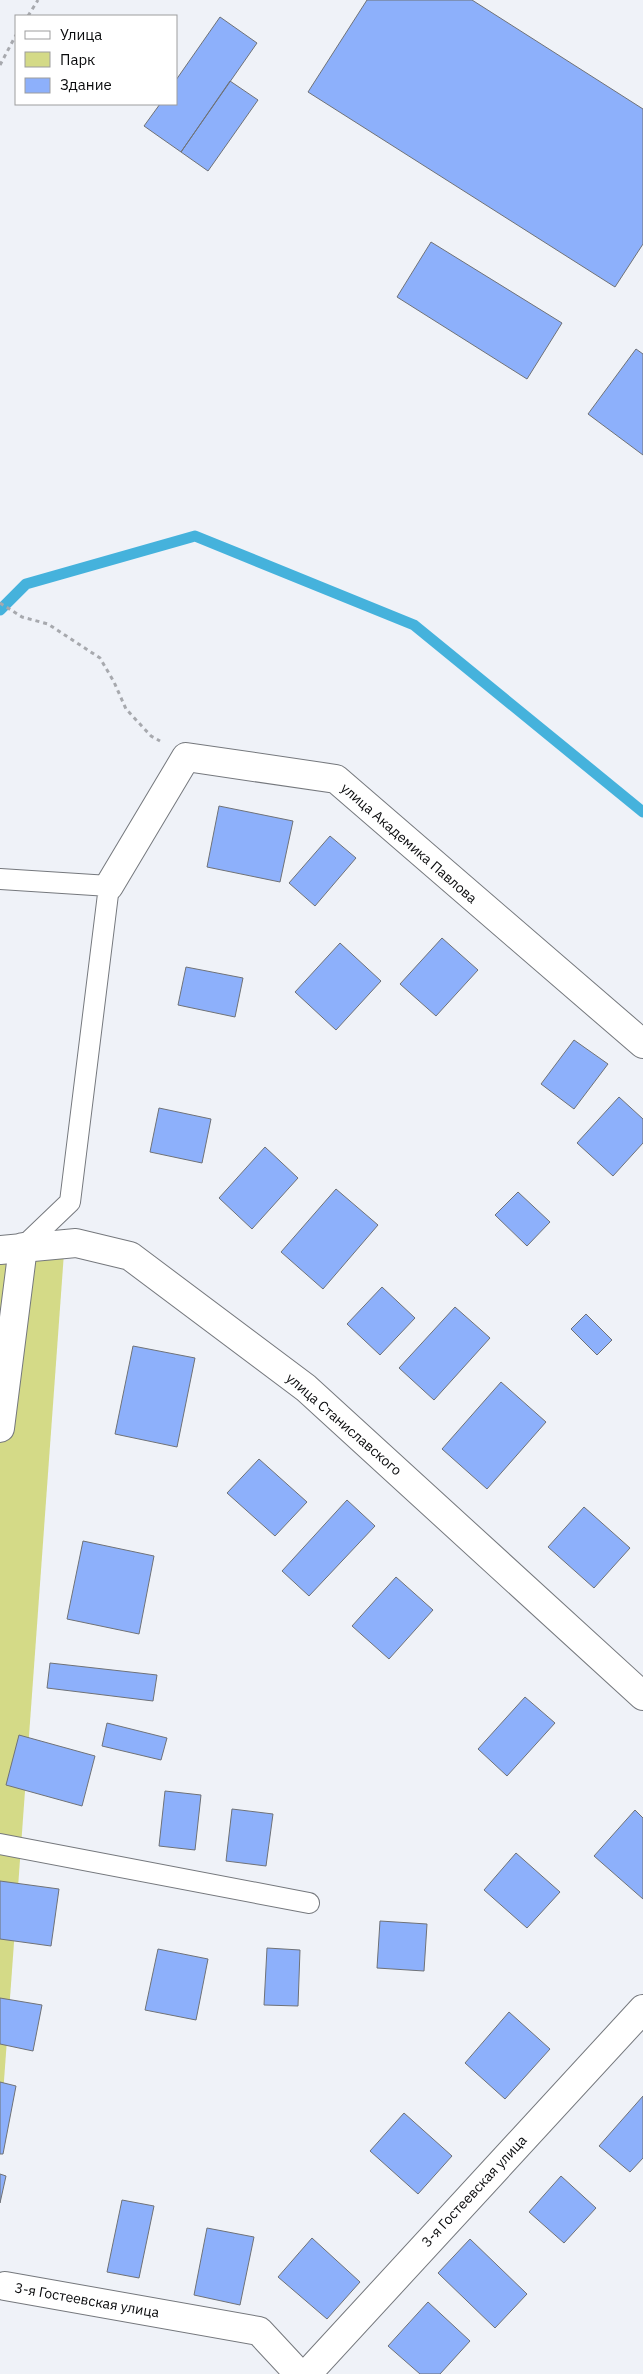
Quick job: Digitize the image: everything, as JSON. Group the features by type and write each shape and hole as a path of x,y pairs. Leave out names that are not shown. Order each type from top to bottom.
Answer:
{"street":[{"path":"109,886 186,757"},
{"name":"улица Академика Павлова","path":"186,757 336,780 643,1044"},
{"name":"улица Станиславского","path":"12,1249 76,1244 130,1256 306,1388 643,1696"},
{"path":"0,1428 12,1249"},
{"name":"3-я Гостеевская улица","path":"307,2374 358,2316 643,2009"},
{"name":"3-я Гостеевская улица","path":"5,2286 259,2331 299,2374"}],"lane":[{"path":"0,879 109,886 70,1202 12,1249"},
{"path":"0,1844 309,1903"}],"path":[{"path":"29,15 38,0"},
{"path":"0,65 15,37"},
{"path":"0,603 22,617 48,624 100,658 114,682 126,709 152,736 186,757"}],"green space":[{"path":"65,1239 0,2136 0,1257"}],"building":[{"path":"367,0 472,0 643,109 643,244 615,287 308,92"},
{"path":"220,17 257,43 181,152 144,126 159,105 178,105 178,77"},
{"path":"230,81 258,100 208,171 181,152"},
{"path":"431,242 562,323 527,379 397,297"},
{"path":"636,349 643,354 643,455 588,414"},
{"path":"219,806 293,821 280,882 207,867"},
{"path":"330,836 356,858 315,906 289,883"},
{"path":"442,938 478,970 436,1016 400,984"},
{"path":"340,943 381,981 336,1030 295,992"},
{"path":"186,967 243,978 235,1017 178,1005"},
{"path":"574,1040 608,1064 574,1109 541,1084"},
{"path":"619,1097 643,1119 643,1143 613,1176 577,1143"},
{"path":"159,1108 211,1119 202,1163 150,1152"},
{"path":"265,1147 298,1178 252,1229 219,1198"},
{"path":"336,1189 378,1225 323,1289 281,1252"},
{"path":"518,1192 550,1222 527,1246 495,1215"},
{"path":"382,1287 415,1318 380,1355 347,1324"},
{"path":"455,1307 490,1338 434,1400 399,1368"},
{"path":"586,1314 612,1340 597,1355 571,1329"},
{"path":"133,1346 195,1358 177,1447 115,1434"},
{"path":"501,1382 546,1422 487,1489 442,1449"},
{"path":"259,1459 307,1502 275,1536 227,1493"},
{"path":"347,1500 375,1526 309,1596 282,1571"},
{"path":"584,1507 630,1548 594,1588 548,1547"},
{"path":"83,1541 154,1556 139,1634 67,1619"},
{"path":"396,1577 433,1610 389,1659 352,1626"},
{"path":"50,1663 157,1675 153,1701 47,1688"},
{"path":"525,1697 555,1723 507,1776 478,1749"},
{"path":"107,1723 167,1738 161,1760 102,1746"},
{"path":"19,1735 95,1756 82,1806 6,1785"},
{"path":"165,1791 201,1795 195,1850 159,1846"},
{"path":"232,1809 273,1814 266,1866 226,1861"},
{"path":"635,1810 643,1818 643,1899 594,1856"},
{"path":"516,1853 560,1892 527,1928 484,1890"},
{"path":"0,1881 59,1889 51,1946 0,1939"},
{"path":"380,1921 427,1924 424,1971 377,1968"},
{"path":"267,1948 300,1950 298,2006 264,2005"},
{"path":"158,1949 208,1959 196,2020 145,2010"},
{"path":"0,1998 42,2005 33,2051 0,2044"},
{"path":"509,2012 550,2049 505,2099 465,2063"},
{"path":"0,2082 16,2086 3,2154 0,2154"},
{"path":"643,2096 643,2158 630,2172 599,2146"},
{"path":"404,2113 452,2156 418,2194 370,2151"},
{"path":"0,2174 6,2176 0,2203"},
{"path":"561,2176 596,2208 564,2243 529,2212"},
{"path":"122,2200 154,2206 139,2278 107,2272"},
{"path":"207,2228 254,2237 240,2305 194,2295"},
{"path":"312,2238 360,2282 327,2319 278,2277"},
{"path":"470,2239 527,2294 495,2328 438,2273"},
{"path":"428,2302 470,2341 440,2374 420,2374 388,2346"}],"waterway":[{"path":"0,610 26,584 195,536 414,625 643,812"}]}
